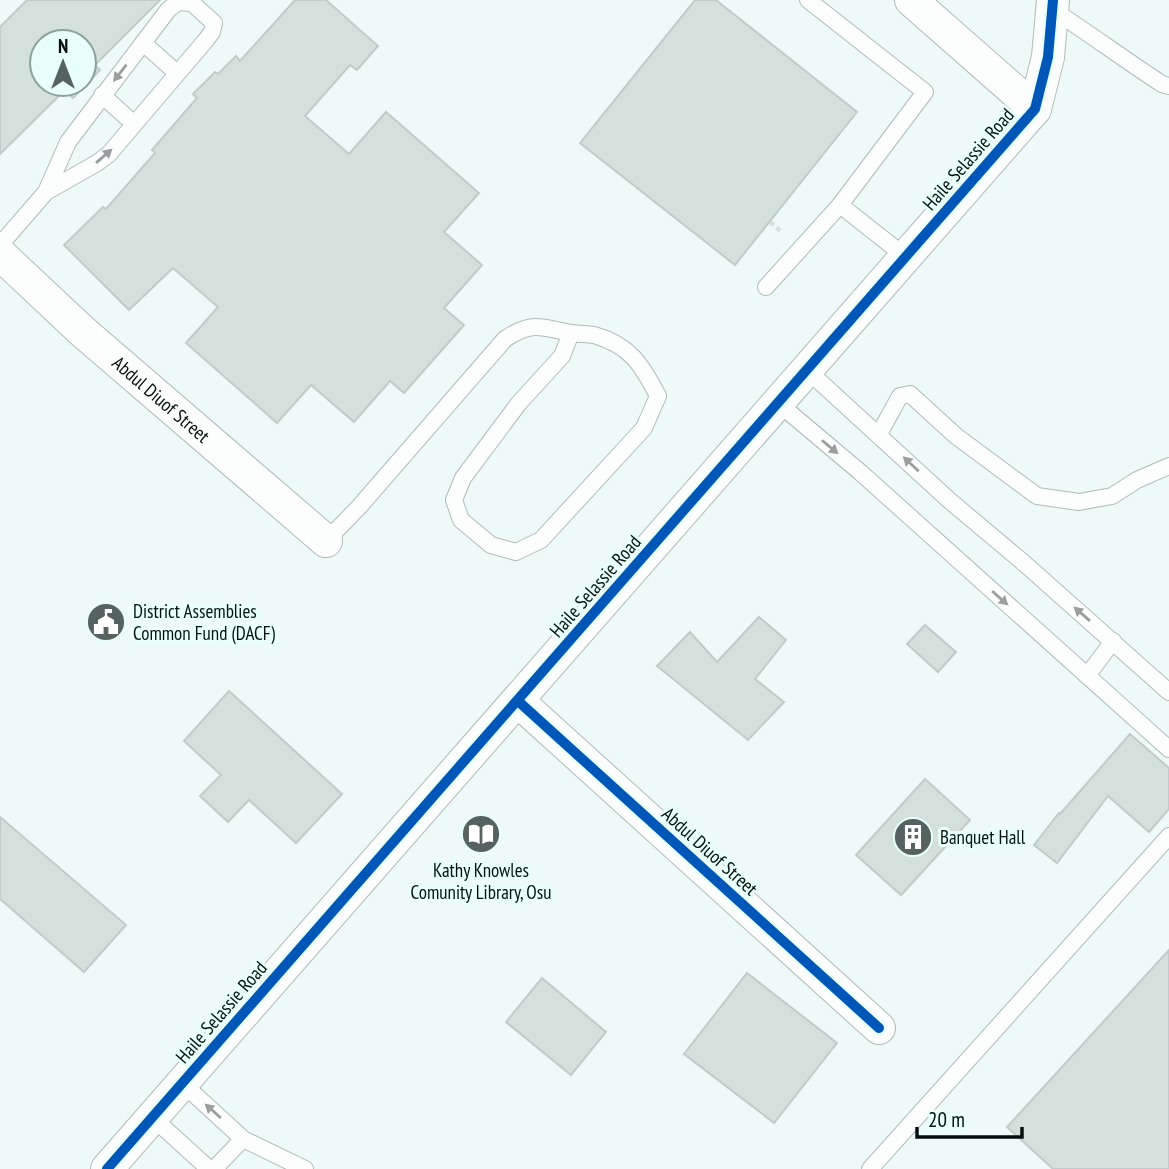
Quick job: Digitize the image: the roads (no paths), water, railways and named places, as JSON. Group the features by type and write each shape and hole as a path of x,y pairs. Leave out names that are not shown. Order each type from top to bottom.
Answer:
{"street":[{"path":"913,0 1035,109"},
{"name":"Haile Selassie Road","path":"107,1169 1035,109 1048,57 1053,5"},
{"name":"Abdul Diuof Street","path":"1,256 82,331 326,541"},
{"name":"Abdul Diuof Street","path":"517,701 879,1028"}],"lane":[{"path":"766,287 840,205 925,92 808,0"},
{"path":"1,256 46,192 68,142 168,9 178,2 192,3 211,19 214,23 212,32 109,154 46,192"},
{"path":"1053,5 1132,64 1169,86"},
{"path":"144,43 177,73"},
{"path":"102,95 134,124"},
{"path":"840,205 906,257"},
{"path":"326,541 359,507 505,339 530,327 552,327 571,333 592,335 618,344 644,367 658,396 644,428 541,540 516,552 491,545 461,520 454,500 463,478 519,403 562,356 571,333"},
{"path":"807,370 1169,692"},
{"path":"879,435 900,396 910,394 956,436 1037,496 1079,502 1112,496 1137,480 1169,466"},
{"path":"778,403 860,472 1169,749"},
{"path":"1087,676 1113,641"},
{"path":"870,1169 1169,836"},
{"path":"182,1083 243,1139 305,1169"},
{"path":"152,1117 212,1169 243,1139"}],"place":[{"name":"District Assemblies Common Fund (DACF)","path":"106,622"},
{"name":"Kathy Knowles Comunity Library, Osu","path":"481,834"},
{"name":"Banquet Hall","path":"913,837"}]}
